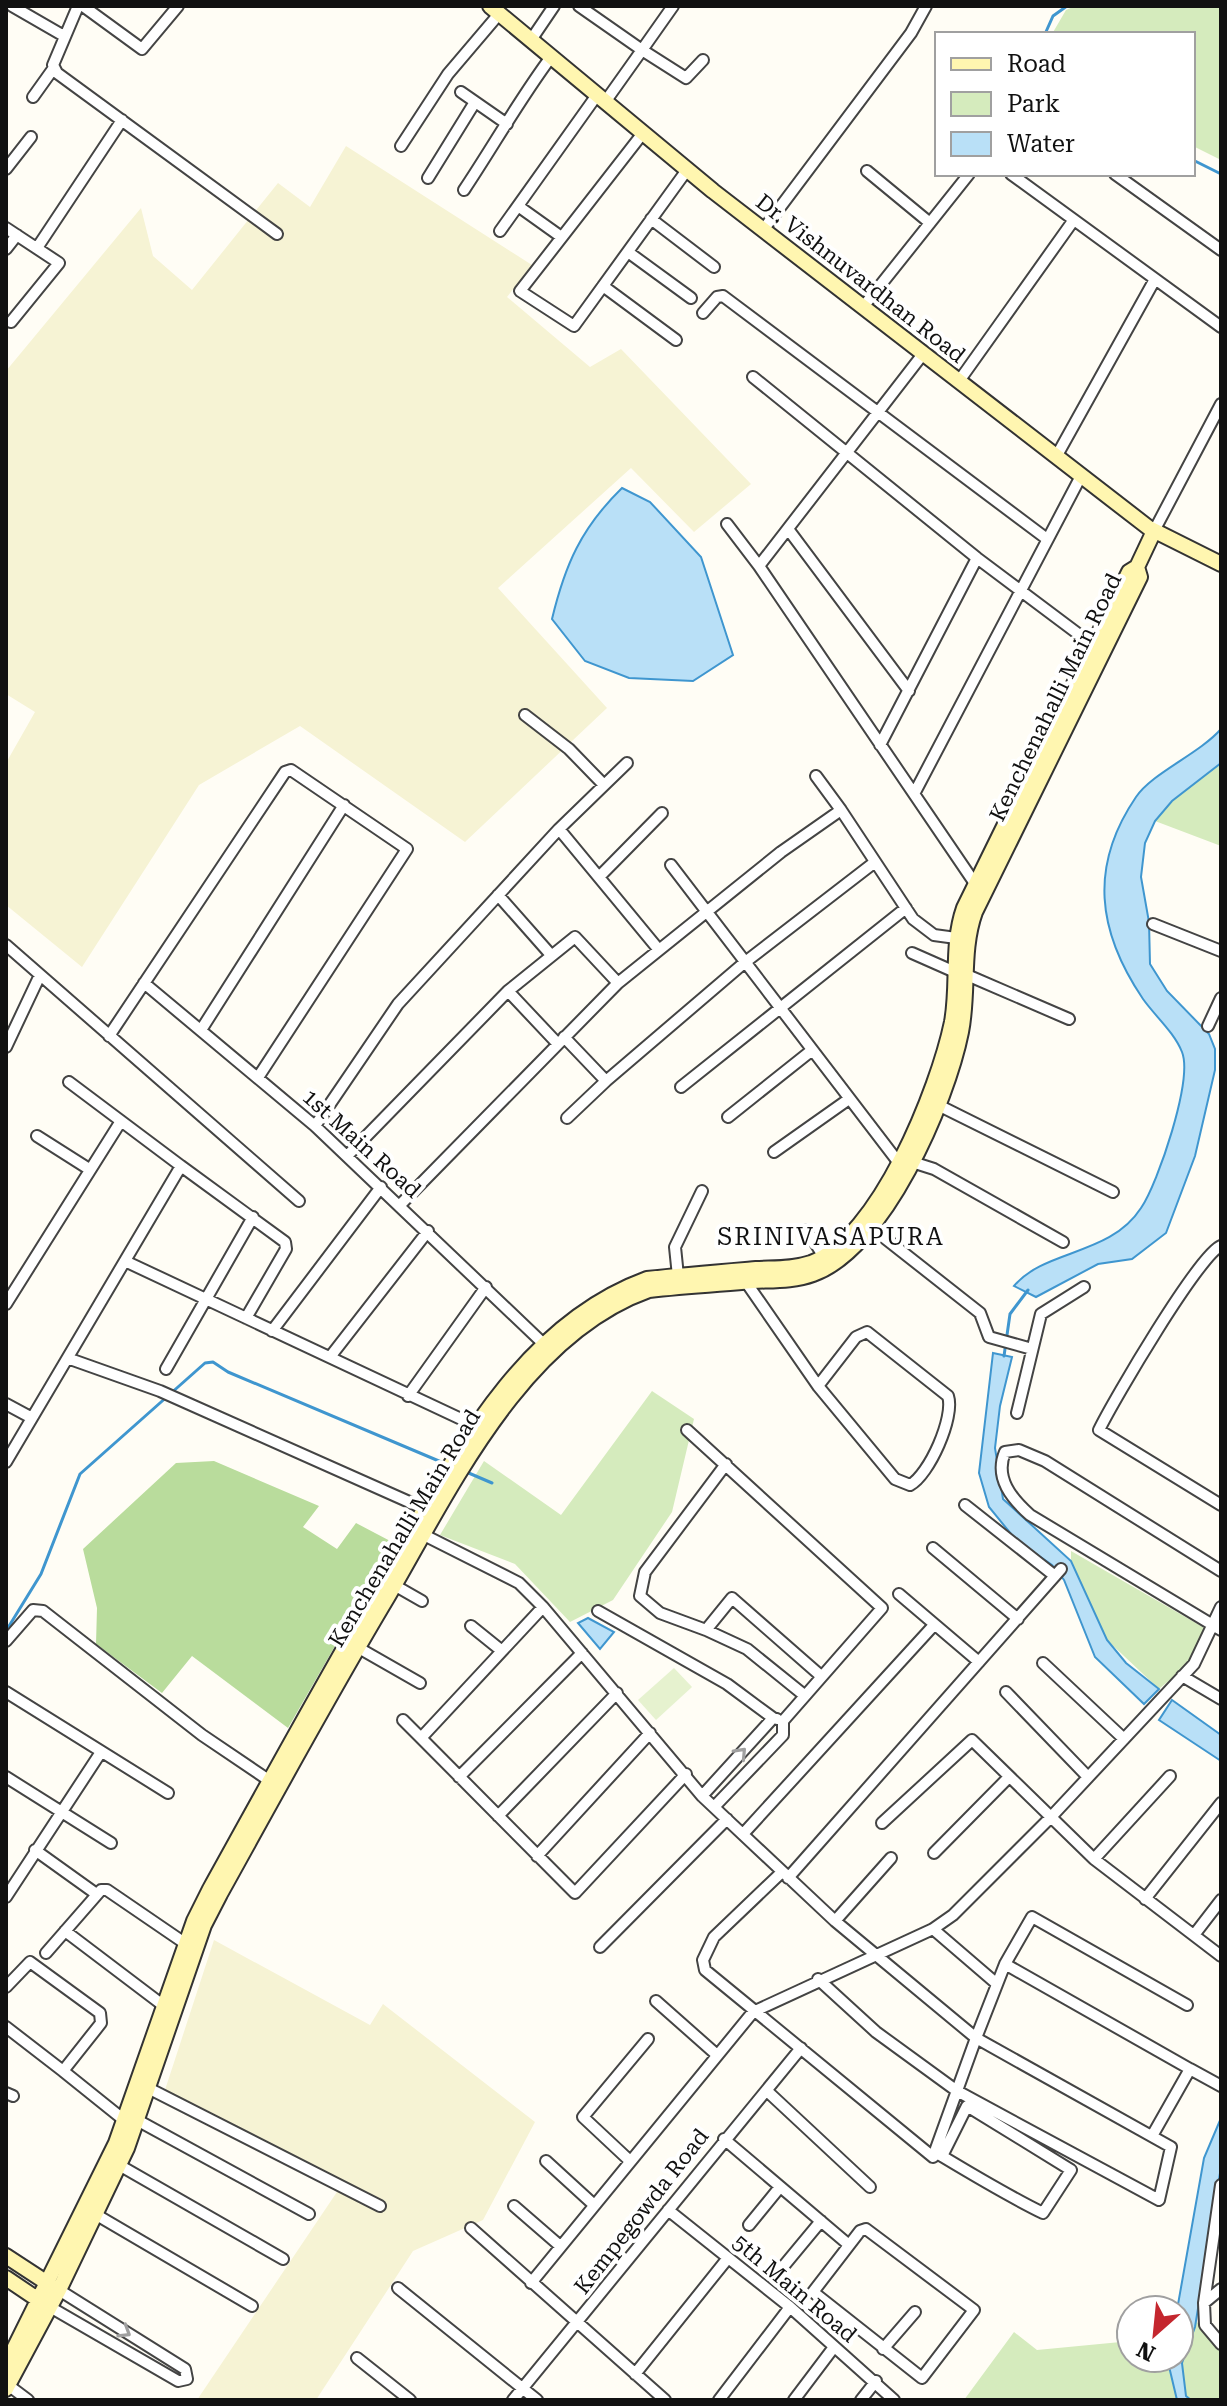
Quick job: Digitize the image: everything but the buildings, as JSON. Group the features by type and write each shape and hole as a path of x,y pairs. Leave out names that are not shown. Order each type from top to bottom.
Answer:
{"main road":[{"name":"Dr. Vishnuvardhan Road","path":"494,10 687,170 1056,457 1154,531 1221,564"},
{"path":"1137,567 1154,531"},
{"name":"Kenchenahalli Main Road","path":"6,2365 45,2304 54,2288 95,2214 119,2165 130,2120 164,2006 210,1889 270,1781 419,1532 500,1411 548,1348 633,1296 649,1290 813,1274 844,1256 872,1228 905,1165 936,1104 958,1047 966,1006 961,974 956,938 1093,645 1129,572 1137,567 1140,577 979,889 967,939 961,974 947,1044 905,1165 865,1219 824,1257 786,1268 647,1279 628,1286 548,1348 491,1404 425,1509 419,1532 394,1585 204,1925 148,2088 130,2120 54,2288"},
{"path":"6,2256 54,2288"},
{"path":"6,2278 45,2304"},
{"name":"Kenchenahalli Main Road","path":"7,2387 45,2304"}],"street":[{"path":"12,6 64,36"},
{"path":"33,97 53,69 64,36 81,6 102,11 142,49 178,6"},
{"path":"531,40 554,6"},
{"path":"579,6 686,78 703,60"},
{"path":"500,231 673,6"},
{"path":"763,230 911,33 926,6"},
{"path":"401,146 494,10"},
{"path":"464,190 507,124 511,111 551,57"},
{"path":"53,69 277,234"},
{"path":"461,92 507,124"},
{"path":"428,178 475,102"},
{"path":"37,248 122,120"},
{"path":"643,133 520,291 572,327 687,170"},
{"path":"6,169 31,137"},
{"path":"867,171 930,223"},
{"path":"863,307 967,176"},
{"path":"1014,176 1221,327"},
{"path":"1118,176 1221,250"},
{"path":"518,206 560,236"},
{"path":"651,219 714,267"},
{"path":"959,381 1073,221"},
{"path":"6,228 59,263 11,322"},
{"path":"6,249 17,235"},
{"path":"628,252 691,298"},
{"path":"1056,457 1154,281"},
{"path":"603,286 676,340"},
{"path":"703,313 717,297 723,296 1047,539"},
{"path":"759,566 923,354"},
{"path":"753,377 846,455 1093,645"},
{"path":"1154,531 1221,404"},
{"path":"914,794 1081,476"},
{"path":"727,524 759,566 979,889"},
{"path":"788,529 909,691"},
{"path":"880,745 977,558"},
{"path":"525,715 569,749 604,785"},
{"path":"315,1126 398,1004 559,829 627,763"},
{"path":"109,1036 285,772 291,770 407,849 405,857 259,1076"},
{"path":"816,776 906,908 934,935 956,938"},
{"path":"201,1030 344,805"},
{"path":"400,1205 618,983 841,810"},
{"path":"599,877 662,813"},
{"path":"559,829 659,950"},
{"path":"567,1118 744,963 875,862"},
{"path":"671,865 811,1051 905,1165 934,1169 1063,1242"},
{"path":"498,895 551,955"},
{"path":"681,1087 906,908"},
{"path":"1153,924 1221,951"},
{"path":"347,1156 508,991 575,937 618,983"},
{"path":"6,946 299,1201"},
{"path":"912,953 1069,1019"},
{"path":"6,1047 40,975"},
{"name":"1st Main Road","path":"144,983 259,1076 315,1126 548,1348"},
{"path":"508,991 606,1081"},
{"path":"1208,1026 1221,998"},
{"path":"728,1117 811,1051"},
{"path":"69,1082 285,1242 286,1249 246,1318"},
{"path":"774,1152 849,1099"},
{"path":"936,1104 1113,1192"},
{"path":"6,1304 121,1121"},
{"path":"37,1136 89,1169"},
{"path":"6,1462 70,1359 181,1166"},
{"path":"272,1331 381,1187"},
{"path":"678,1276 675,1247 702,1191"},
{"path":"166,1369 208,1301 253,1217"},
{"path":"872,1228 980,1313 985,1318 989,1337 1032,1349"},
{"path":"807,1230 824,1257"},
{"path":"330,1357 428,1231"},
{"path":"1221,1246 1163,1322 1116,1393 1099,1430 1221,1505"},
{"path":"127,1262 476,1426"},
{"path":"746,1282 818,1386 895,1479 910,1485 917,1481 935,1450 948,1417 948,1396 867,1332 856,1337 818,1386"},
{"path":"408,1396 486,1287"},
{"path":"1017,1413 1041,1314 1084,1287"},
{"path":"70,1359 160,1391 425,1509"},
{"path":"6,1404 32,1418"},
{"path":"687,1430 882,1608 804,1695 702,1796"},
{"path":"1217,1627 1030,1515 1008,1494 1002,1471 1005,1452 1019,1450 1045,1461 1221,1571"},
{"path":"726,1464 645,1572 640,1596 660,1613 747,1649 804,1695"},
{"path":"938,2154 1043,2213 1071,2170 967,2106 938,2154 933,2157 753,2012 705,1970 703,1960 714,1937 785,1875 1058,1573 965,1505"},
{"path":"419,1532 519,1583 617,1693 702,1796 835,1921 976,2038 1171,2147 1159,2200 957,2091 876,2032 818,1979"},
{"path":"933,1548 1018,1619"},
{"path":"394,1585 422,1601"},
{"path":"899,1594 979,1662"},
{"path":"706,1630 732,1598 821,1676"},
{"path":"421,1738 543,1607"},
{"path":"531,2283 559,2245 753,2012 818,1979 933,1929 953,1915 1051,1817 1182,1676 1201,1654 1217,1627 1221,1607"},
{"path":"6,1641 33,1610 43,1611 202,1735 270,1781"},
{"path":"598,1611 727,1684 778,1720 783,1735 714,1807"},
{"path":"743,1834 934,1625"},
{"path":"471,1626 502,1651"},
{"path":"357,1647 420,1683"},
{"path":"459,1777 582,1653"},
{"path":"1043,1663 1124,1739"},
{"path":"1182,1676 1221,1699"},
{"path":"6,1692 168,1793"},
{"path":"1006,1692 1088,1777"},
{"path":"498,1816 617,1693"},
{"path":"403,1720 575,1893 686,1774"},
{"path":"537,1856 650,1733"},
{"path":"882,1823 972,1740 1094,1859 1221,1956"},
{"path":"6,1897 101,1752"},
{"path":"1094,1859 1170,1776"},
{"path":"6,1777 111,1843"},
{"path":"934,1853 1009,1777"},
{"path":"1145,1899 1221,1803"},
{"path":"600,1947 727,1819"},
{"path":"35,1850 95,1893"},
{"path":"835,1921 891,1858"},
{"path":"46,1953 95,1893 107,1890 186,1944"},
{"path":"1194,1935 1221,1900"},
{"path":"938,2154 957,2091 997,1984 1032,1917 1187,2005"},
{"path":"933,1929 997,1984"},
{"path":"65,1931 164,2006"},
{"path":"6,1987 30,1962 100,2013 101,2023 63,2071"},
{"path":"1005,1964 1221,2086"},
{"path":"656,2001 717,2055"},
{"path":"6,2027 130,2120 309,2214"},
{"path":"630,2161 583,2117 648,2039"},
{"name":"Kempegowda Road","path":"513,2400 801,2048"},
{"path":"1152,2136 1190,2069"},
{"path":"148,2088 380,2206"},
{"path":"767,2091 870,2187"},
{"path":"724,2139 849,2245"},
{"path":"546,2161 593,2204"},
{"path":"119,2165 283,2259"},
{"path":"1221,2185 1204,2303 1205,2325 1221,2344"},
{"path":"749,2225 780,2187"},
{"path":"514,2206 559,2245"},
{"name":"5th Main Road","path":"668,2210 790,2307 894,2400"},
{"path":"95,2214 252,2306"},
{"path":"782,2268 821,2221"},
{"path":"471,2228 665,2400"},
{"path":"860,2231 872,2232 974,2310 922,2378 883,2349 813,2292 860,2231"},
{"path":"635,2374 728,2258"},
{"path":"45,2304 178,2381 187,2379 185,2369 54,2288"},
{"path":"398,2288 537,2400"},
{"path":"1204,2303 1221,2289"},
{"path":"719,2400 790,2307"},
{"path":"883,2349 915,2312"},
{"path":"794,2400 834,2347"},
{"path":"357,2358 410,2400"},
{"path":"861,2400 876,2381"},
{"path":"7,2387 28,2400"}],"shaded area":[{"path":"346,146 532,265 507,297 590,367 621,349 751,484 694,532 631,468 498,588 607,708 465,842 300,726 199,785 82,967 6,905 6,763 35,712 6,694 6,371 141,208 153,256 192,290 278,183 310,207"},
{"path":"214,1940 370,2025 383,2004 535,2122 483,2220 413,2251 316,2400 197,2400 343,2183 164,2093"}],"green space":[{"path":"1075,6 1221,6 1221,160 1195,147 1195,32 1053,32 1066,10"},
{"path":"1221,763 1221,846 1155,821 1172,801"},
{"path":"652,1391 694,1419 672,1512 613,1600 570,1622 515,1564 440,1535 484,1461 561,1515"},
{"path":"214,1461 319,1506 303,1527 337,1549 356,1523 394,1543 288,1728 192,1656 162,1693 96,1644 97,1608 83,1549 176,1463"},
{"path":"1071,1551 1208,1630 1190,1663 1159,1689 1107,1640 1071,1561"},
{"path":"674,1668 692,1687 656,1720 638,1700"},
{"path":"1196,2321 1221,2349 1221,2400 1191,2400 1186,2396 1183,2374 1195,2374"},
{"path":"1014,2332 1037,2350 1115,2343 1115,2374 1171,2374 1177,2400 964,2400"}],"water":[{"path":"622,488 650,502 701,557 733,655 693,681 629,678 585,661 552,619 576,548"},
{"path":"1221,729 1221,763 1172,801 1155,821 1145,843 1141,877 1149,922 1150,964 1167,991 1209,1034 1215,1049 1215,1070 1195,1156 1166,1233 1132,1259 1098,1264 1036,1297 1014,1286 1043,1265 1095,1244 1128,1224 1148,1195 1172,1131 1183,1085 1182,1052 1143,999 1116,948 1108,923 1105,873 1121,823 1143,788"},
{"path":"993,1353 1012,1357 1000,1406 995,1448 1003,1499 1071,1561 1107,1640 1126,1663 1159,1689 1144,1704 1095,1657 1064,1580 1052,1565 1016,1540 989,1507 979,1473"},
{"path":"588,1618 614,1632 600,1649 578,1623"},
{"path":"1172,1700 1221,1735 1221,1761 1159,1720"},
{"path":"1221,2118 1221,2167 1195,2327 1195,2294 1180,2294 1204,2158"},
{"path":"1171,2374 1183,2374 1186,2396 1191,2400 1177,2400"}],"waterway":[{"path":"1046,32 1053,16 1067,6"},
{"path":"1195,161 1221,174"},
{"path":"1004,1356 1010,1314 1028,1290"},
{"path":"6,1631 41,1574 80,1474 205,1363 213,1362 228,1372 446,1464"},
{"path":"464,1471 492,1483"}],"district":[{"name":"SRINIVASAPURA","path":"831,1237"}]}
